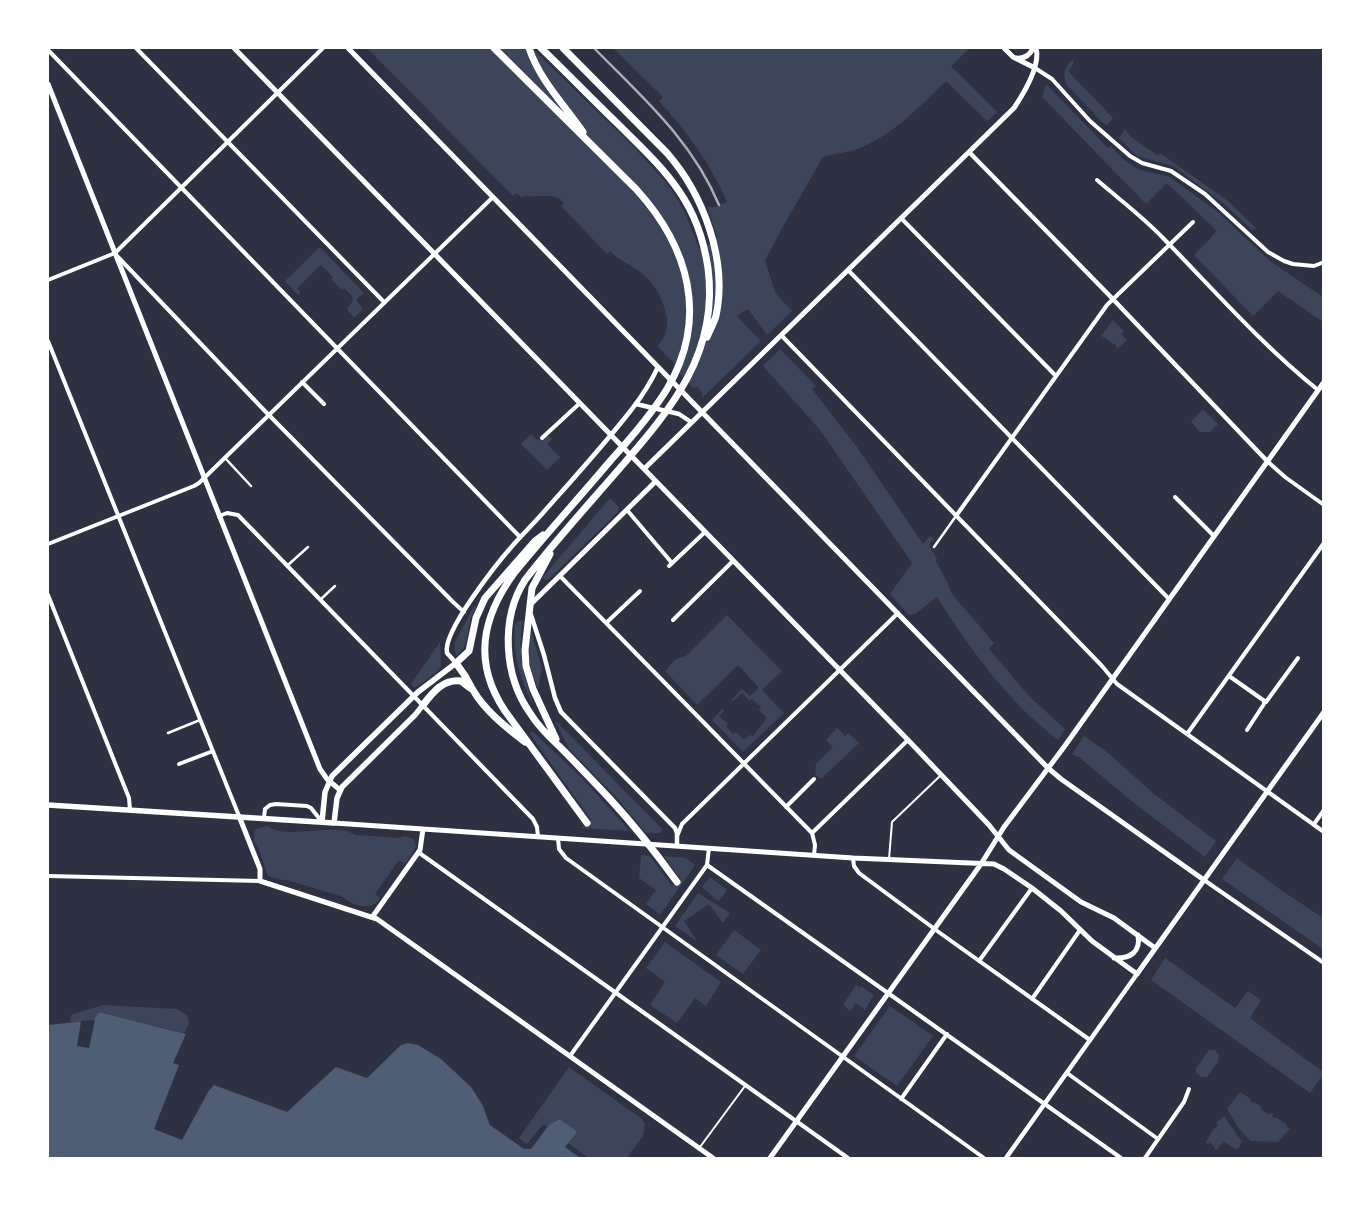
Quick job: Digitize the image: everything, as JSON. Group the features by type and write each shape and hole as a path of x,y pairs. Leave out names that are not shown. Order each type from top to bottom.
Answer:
{"highway":[{"path":"494,48 646,200 668,230 683,267 688,286 690,324 685,348 669,385 650,415 515,572 500,593 491,614 486,635 486,668 491,686 502,707 587,823"},
{"path":"529,48 537,68 549,88 573,117 591,145"},
{"path":"541,48 658,164 678,189 692,212 705,250 709,286 706,324 696,362"},
{"path":"563,48 670,157 686,178 702,208 716,251 718,291 716,318 696,362 668,411 527,577 518,592 510,617 508,640 513,673 524,704 534,720 620,810 677,882"},
{"path":"473,690 470,682 456,663 469,651 478,615 488,595 535,540 556,524"},
{"path":"556,544 533,586 528,608 525,641 526,666 537,699 559,746"},
{"path":"423,705 434,691 446,682 460,680 473,690 498,719 533,748"}],"main road":[{"path":"234,48 941,774 1014,854 1080,902 1108,914 1156,948"},
{"path":"348,48 1048,768 1204,880"},
{"path":"1004,48 1013,57 1035,68"},
{"path":"1013,57 1028,56 1035,48"},
{"path":"644,469 1014,108 1035,68 1038,59 1035,48"},
{"path":"48,84 320,769 329,781 340,790"},
{"path":"770,1158 1324,382"},
{"path":"528,608 656,481"},
{"path":"322,822 324,795 329,781 414,696 456,663"},
{"path":"334,823 337,798 340,790 423,705"},
{"path":"48,805 998,866 1032,888 1061,911 1092,941 1137,974 1324,712"},
{"path":"239,816 260,869 260,881 373,916 713,1158"},
{"path":"373,916 418,852 422,843 423,829"},
{"path":"1114,958 1128,957 1134,954 1139,945 1138,935"}],"street":[{"path":"136,48 384,302"},
{"path":"48,280 115,253 323,48"},
{"path":"48,50 520,537"},
{"path":"1035,68 1052,79 1090,121 1135,160 1171,171 1205,194 1268,252 1293,264 1314,266 1324,262"},
{"path":"969,152 1113,299 1267,461 1285,477 1324,505"},
{"path":"1097,180 1152,227 1236,315 1295,371 1318,390"},
{"path":"48,544 194,486 493,197"},
{"path":"901,218 1056,376"},
{"path":"934,547 1113,299 1193,222"},
{"path":"115,253 269,414 464,612"},
{"path":"848,270 1169,599"},
{"path":"781,335 1112,679 1123,689 1324,832"},
{"path":"48,341 239,816"},
{"path":"456,663 448,655 446,645 464,612 492,571 520,537 636,404 658,367"},
{"path":"302,382 324,404"},
{"path":"542,438 580,403"},
{"path":"636,404 679,414 691,422"},
{"path":"225,458 251,486"},
{"path":"1175,497 1214,536"},
{"path":"627,510 670,564 705,532"},
{"path":"219,516 227,514 238,515 288,565 533,819 537,827 538,837"},
{"path":"1187,734 1324,543"},
{"path":"288,565 308,547"},
{"path":"673,620 733,561"},
{"path":"560,576 812,833 814,855"},
{"path":"321,599 335,586"},
{"path":"606,623 640,591"},
{"path":"48,595 129,798 130,810"},
{"path":"528,608 561,712 675,828 678,834"},
{"path":"677,846 678,834 682,824 898,613"},
{"path":"1247,730 1264,704 1264,701 1267,701 1298,658"},
{"path":"1229,676 1264,701"},
{"path":"168,733 200,720"},
{"path":"812,833 908,740"},
{"path":"179,764 213,751"},
{"path":"786,807 814,779"},
{"path":"264,818 265,809 272,804 297,805 310,807 322,822"},
{"path":"1314,824 1324,810"},
{"path":"558,838 559,849 564,856 984,1158"},
{"path":"570,1056 707,865 709,848"},
{"path":"418,852 848,1158"},
{"path":"853,858 854,866 858,873 934,930 1090,1040"},
{"path":"707,865 1121,1158"},
{"path":"48,876 260,881"},
{"path":"1204,880 1324,963"},
{"path":"979,961 1032,888"},
{"path":"1032,999 1080,930"},
{"path":"1006,1158 1137,974"},
{"path":"901,1099 947,1034"},
{"path":"1067,1073 1158,1139"},
{"path":"1145,1158 1184,1102 1188,1089"}],"lane":[{"path":"889,859 892,822 941,774"},
{"path":"699,1149 746,1085"}],"shaded area":[{"path":"367,48 532,48 632,145 664,180 674,193 686,215 699,248 714,243 717,236 707,207 715,207 727,202 698,149 659,101 663,97 613,48 970,48 951,66 997,112 987,121 946,81 904,121 880,138 854,150 823,157 765,261 776,294 792,311 767,335 748,309 737,316 761,341 702,398 702,392 697,387 693,388 674,368 675,364 657,346 666,332 667,319 659,294 647,278 610,251 607,254 561,206 564,203 560,199 551,196 525,196 522,198 517,193 513,196"},
{"path":"1072,60 1074,62 1069,72 1113,118 1107,125 1067,85 1065,71"},
{"path":"1046,84 1108,148 1111,146 1124,160 1140,170 1168,176 1218,212 1270,261 1323,297 1323,322 1278,291 1253,316 1194,255 1217,231 1167,183 1146,204 1042,97"},
{"path":"1125,129 1130,136 1158,156 1160,153 1228,201 1256,228 1252,230 1223,203 1173,166 1137,156 1119,138"},
{"path":"320,247 364,293 356,300 363,309 354,318 347,309 353,297 344,288 342,290 331,279 333,277 321,265 297,288 301,293 298,295 285,281"},
{"path":"1113,320 1124,331 1121,334 1127,340 1117,349 1115,344 1101,336"},
{"path":"780,349 816,386 812,389 857,447 923,544 930,536 934,539 929,545 952,594 994,643 989,649 1030,697 1065,729 1058,740 1022,709 1006,692 963,636 937,597 915,614 909,615 890,594 912,563 820,430 763,366"},
{"path":"1203,409 1218,424 1210,432 1200,432 1191,422"},
{"path":"531,434 538,441 546,434 552,439 547,444 560,457 547,470 521,444"},
{"path":"610,498 619,507 618,512 547,581 542,578"},
{"path":"474,606 476,607 471,618 467,639 463,649 456,656 454,644"},
{"path":"727,615 782,671 762,690 784,713 743,752 712,720 722,709 724,711 719,716 728,724 726,726 733,734 736,732 744,740 750,735 753,736 767,718 759,710 761,707 752,699 750,701 742,693 732,702 731,700 742,689 750,696 759,688 738,665 697,705 665,671 676,659 686,656"},
{"path":"523,621 521,632 522,664 534,706 521,676 516,656 514,635 515,624"},
{"path":"531,630 542,669 538,689 528,652"},
{"path":"440,642 441,666 436,673 414,688 411,684"},
{"path":"554,719 663,830 660,833 646,833 617,798 569,749"},
{"path":"837,728 845,736 848,733 859,743 821,779 815,774 816,764 833,747 826,740"},
{"path":"532,731 581,777 630,831 581,828 591,820 530,734"},
{"path":"1084,736 1107,752 1153,793 1216,841 1205,857 1129,799 1080,758 1072,754"},
{"path":"267,826 287,832 336,830 347,831 355,835 399,838 405,836 414,839 416,847 405,864 399,860 375,894 380,898 377,902 373,905 363,906 352,903 343,897 268,876 254,841 256,829"},
{"path":"641,855 650,856 672,886 681,880 664,856 686,858 695,865 660,915 646,904 656,890 639,878"},
{"path":"1237,858 1323,918 1323,949 1222,879"},
{"path":"710,877 727,890 719,901 702,887"},
{"path":"698,893 730,913 723,923 709,904 684,921 695,940 675,926"},
{"path":"734,930 761,950 743,974 716,955"},
{"path":"665,942 721,982 706,1006 695,998 677,1023 650,1005 665,982 646,968"},
{"path":"1165,958 1235,1008 1248,991 1261,1000 1250,1018 1323,1072 1323,1075 1310,1093 1151,980"},
{"path":"856,985 860,988 861,986 874,995 865,1010 856,1003 850,1011 843,1005"},
{"path":"103,1005 177,1009 188,1016 189,1024 184,1033 99,1012 95,1020 70,1022 71,1015"},
{"path":"890,1006 933,1036 897,1086 854,1056"},
{"path":"99,1012 186,1034 173,1063 179,1065 154,1129 182,1140 208,1092 214,1085 287,1112 336,1067 367,1078 401,1045 408,1043 418,1045 441,1059 471,1087 482,1104 490,1125 524,1149 531,1149 549,1125 560,1119 577,1132 565,1147 580,1158 48,1158 48,1025 94,1020"},
{"path":"1209,1050 1215,1050 1219,1055 1218,1062 1207,1077 1201,1077 1196,1073 1196,1068"},
{"path":"569,1067 642,1119 645,1124 643,1136 627,1158 589,1158 568,1143 576,1132 549,1125 547,1127 543,1124 526,1144 519,1138"},
{"path":"1240,1092 1251,1099 1250,1101 1262,1107 1261,1109 1269,1115 1273,1114 1272,1116 1287,1125 1290,1129 1278,1142 1251,1141 1239,1129 1227,1109"},
{"path":"1224,1116 1242,1142 1237,1150 1224,1142 1216,1150 1210,1142 1208,1144 1206,1142 1214,1128 1216,1129 1218,1125 1216,1123"}],"pier":[{"path":"95,1020 89,1048 77,1046 81,1021"}],"railway":[{"path":"594,48 648,102 680,140 695,160 719,205"}]}
